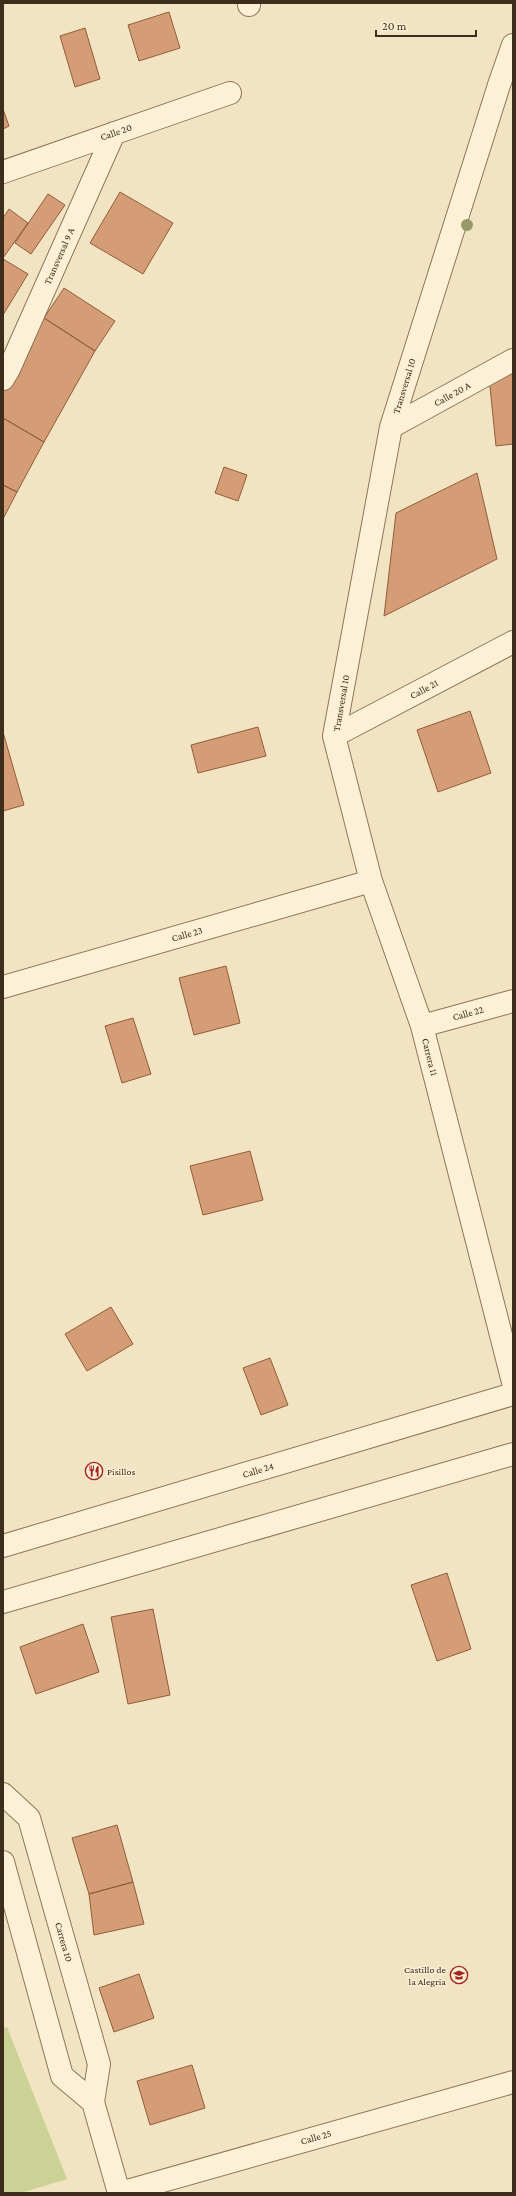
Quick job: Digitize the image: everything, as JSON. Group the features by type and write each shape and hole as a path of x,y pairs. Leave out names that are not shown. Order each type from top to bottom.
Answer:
{"street":[{"name":"Transversal 10","path":"334,736 392,427 506,81 513,45"},
{"name":"Calle 20","path":"3,172 230,93"},
{"name":"Transversal 9 A","path":"5,373 114,133"},
{"name":"Calle 20 A","path":"392,427 513,360"},
{"name":"Calle 21","path":"334,736 513,642"},
{"name":"Carrera 11","path":"334,736 371,881 422,1026 513,1382"},
{"name":"Calle 23","path":"3,986 371,881"},
{"name":"Calle 22","path":"422,1026 513,1001"},
{"name":"Calle 24","path":"3,1546 513,1394"},
{"path":"3,1602 513,1454"},
{"name":"Carrera 10","path":"3,1794 29,1818 99,2064 93,2102 119,2193"},
{"path":"3,1862 62,2076 93,2102"},
{"name":"Calle 25","path":"119,2193 513,2082"}],"green space":[{"path":"7,2027 67,2179 21,2193 3,2193 3,2028"}],"building":[{"path":"169,12 180,48 139,61 128,25"},
{"path":"85,28 100,79 75,87 60,36"},
{"path":"3,109 9,126 3,129"},
{"path":"120,192 173,223 143,274 90,243"},
{"path":"48,194 65,205 31,254 15,243"},
{"path":"9,209 28,223 3,258 3,218"},
{"path":"3,259 28,274 3,315"},
{"path":"64,288 115,321 95,351 44,318"},
{"path":"44,318 95,351 44,442 3,418 3,389"},
{"path":"513,366 513,444 496,446 489,377"},
{"path":"3,418 44,442 17,492 3,485"},
{"path":"224,467 247,475 238,501 215,493"},
{"path":"477,473 497,559 384,616 396,513"},
{"path":"3,485 17,492 3,519"},
{"path":"470,711 491,773 438,792 417,730"},
{"path":"258,727 266,756 198,773 191,745"},
{"path":"3,732 24,805 3,811"},
{"path":"226,966 240,1023 194,1035 179,978"},
{"path":"133,1018 151,1074 122,1083 105,1026"},
{"path":"250,1151 263,1200 203,1215 190,1166"},
{"path":"111,1307 133,1344 87,1371 65,1334"},
{"path":"270,1358 288,1405 261,1415 243,1368"},
{"path":"447,1573 471,1649 437,1661 411,1585"},
{"path":"153,1609 170,1695 128,1704 111,1617"},
{"path":"83,1624 99,1672 36,1694 20,1647"},
{"path":"117,1825 133,1882 89,1894 72,1838"},
{"path":"133,1882 144,1924 94,1935 89,1894"},
{"path":"139,1974 154,2018 114,2032 99,1988"},
{"path":"192,2065 205,2108 150,2125 137,2081"}],"place":[{"name":"Pisillos","path":"94,1471"},
{"name":"Castillo de la Alegria","path":"459,1975"}]}
